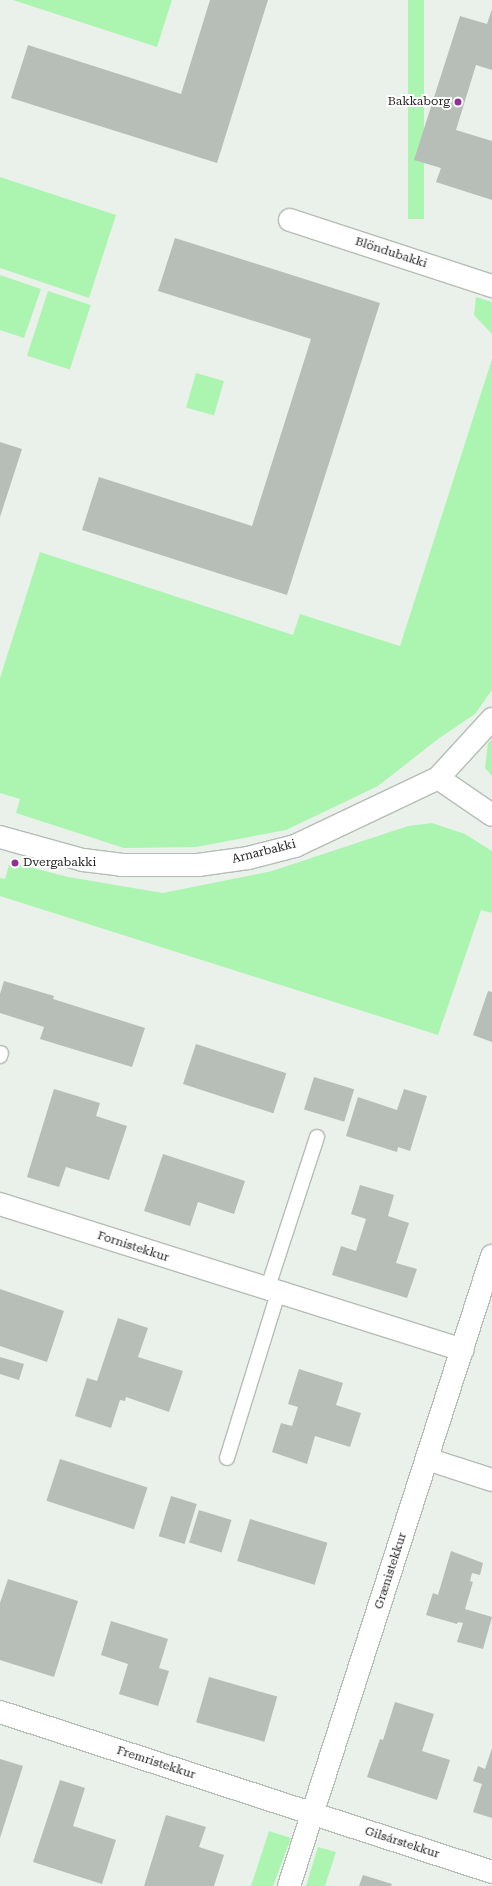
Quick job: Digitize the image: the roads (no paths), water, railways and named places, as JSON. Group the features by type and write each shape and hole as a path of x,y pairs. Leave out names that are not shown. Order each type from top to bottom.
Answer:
{"street":[{"name":"Blöndubakki","path":"290,220 492,286"},
{"name":"Arnarbakki","path":"0,837 83,860 121,865 198,865 248,858 295,846 390,803 438,778 492,718"},
{"path":"438,778 492,815"},
{"name":"Fornistekkur","path":"0,1204 462,1350"},
{"name":"Grænistekkur","path":"289,1886 492,1256"},
{"path":"427,1459 492,1480"},
{"name":"Fremristekkur","path":"0,1712 312,1814"},
{"name":"Gilsárstekkur","path":"312,1814 492,1872"}],"lane":[{"path":"227,1458 272,1291 317,1137"}],"place":[{"name":"Bakkaborg","path":"458,102"},
{"name":"Dvergabakki","path":"15,863"}]}
